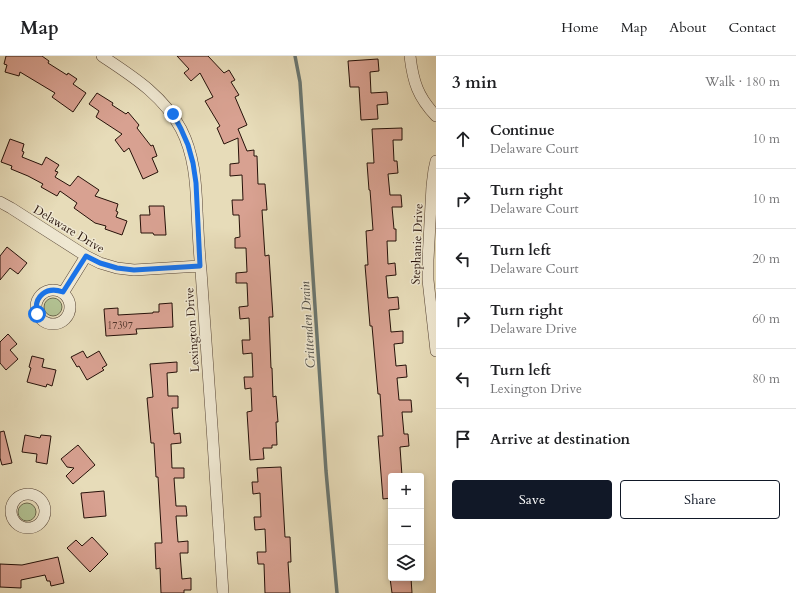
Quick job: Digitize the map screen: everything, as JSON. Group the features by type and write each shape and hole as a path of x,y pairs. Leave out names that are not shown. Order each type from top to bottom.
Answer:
{"street":[{"name":"Lexington Drive","path":"102,56 145,86 161,100 173,114 190,151 193,163 196,183 200,266 223,593"},
{"path":"410,56 416,87 422,99 436,116"},
{"name":"Stephanie Drive","path":"436,161 432,186 428,260 428,280 436,351"},
{"name":"Delaware Drive","path":"0,202 86,256 112,267 134,270 200,266"},
{"path":"63,292 86,256"},
{"path":"0,517 11,516"}],"green space":[{"path":"49,298 57,298 62,303 60,314 57,316 49,316 44,311 44,303"},
{"path":"27,503 34,505 36,512 34,519 27,521 20,519 18,512 20,505"}],"building":[{"path":"6,56 42,56 49,61 48,63 67,75 68,73 77,79 73,84 86,93 73,112 52,97 55,93 20,72 19,76 5,72 7,65 4,64"},
{"path":"177,56 208,56 224,73 229,70 235,80 231,82 239,95 235,97 247,125 238,129 247,151 254,150 254,156 257,156 258,184 265,184 267,210 262,210 265,256 269,255 273,317 269,317 271,368 273,397 276,396 278,422 276,422 277,445 272,445 272,448 263,448 264,459 250,460 247,412 252,411 251,388 245,389 244,377 253,377 252,353 243,354 242,340 250,340 249,318 240,319 239,307 248,306 247,283 236,283 236,273 247,272 246,248 235,248 235,238 240,237 239,215 233,215 232,200 243,200 242,175 230,176 230,164 239,163 238,138 224,144 217,128 220,126 205,101 213,97 200,73 191,81 184,73 189,69"},
{"path":"378,59 379,71 370,72 371,93 387,92 388,104 377,105 378,119 361,120 359,87 350,87 348,61"},
{"path":"97,93 113,103 112,105 126,114 128,112 139,125 137,128 151,146 153,145 157,156 152,158 158,172 143,179 129,148 124,152 115,140 122,134 96,117 99,111 89,104"},
{"path":"402,128 402,140 393,140 394,161 397,161 398,173 388,174 390,195 401,195 402,207 392,207 394,229 396,229 396,241 387,241 388,264 395,263 396,275 386,276 388,298 398,297 399,309 389,310 391,332 403,331 403,343 394,344 396,366 406,365 407,377 397,378 399,400 411,400 412,412 402,412 404,434 408,434 409,446 400,447 402,473 388,473 388,498 383,499 378,436 383,436 380,394 378,394 372,326 370,326 365,265 368,265 366,231 373,230 367,163 374,163 372,129"},
{"path":"10,139 24,144 22,151 24,152 22,157 42,165 46,157 59,165 55,171 58,172 55,177 70,186 78,176 99,190 95,196 118,204 116,211 118,212 116,217 127,221 122,235 105,229 106,226 95,223 74,208 77,203 60,191 57,196 41,187 43,184 11,169 12,166 1,162"},
{"path":"149,206 164,206 166,235 141,233 140,215 150,215"},
{"path":"7,247 27,263 18,274 10,268 0,280 0,256"},
{"path":"172,303 173,327 136,329 137,334 106,336 104,309 118,308 118,315 153,313 159,312 159,304"},
{"path":"8,334 17,344 10,350 18,359 6,370 0,363 0,342"},
{"path":"83,351 87,358 99,351 107,365 102,368 104,370 87,380 79,366 77,367 71,357"},
{"path":"32,356 44,359 42,367 56,370 52,386 47,384 46,387 27,382 31,368 29,367"},
{"path":"177,362 177,372 167,373 168,396 178,396 178,408 172,408 174,434 180,433 181,443 171,444 172,468 184,468 184,478 174,478 176,506 186,506 187,516 176,516 178,542 188,541 188,553 180,553 182,579 191,578 191,590 184,590 184,593 161,593 160,568 156,569 155,543 162,543 158,477 156,477 154,443 151,443 147,398 153,397 150,364"},
{"path":"4,431 12,463 2,465 0,458 0,432"},
{"path":"25,435 40,438 41,435 51,436 47,464 36,462 37,454 22,452"},
{"path":"78,445 95,465 73,484 66,476 74,468 67,467 61,459"},
{"path":"281,467 285,537 290,537 291,562 288,562 290,593 265,593 264,564 258,564 257,552 266,552 265,529 255,530 254,517 261,517 260,493 253,494 252,482 258,482 257,468"},
{"path":"104,491 106,516 84,518 81,493"},
{"path":"92,537 108,554 90,572 67,548 76,540 82,546"},
{"path":"58,557 64,583 51,586 50,581 47,581 45,575 21,580 21,588 0,587 0,564 22,565"},
{"path":"390,581 411,581 412,593 392,593"}],"waterway":[{"name":"Crittenden Drain","path":"295,56 300,82 326,471 337,593"}],"route":[{"path":"37,314 37,303 42,294 52,290 63,292 86,256 100,263 117,268 134,270 200,266 196,183 193,163 188,145 173,114"}]}
